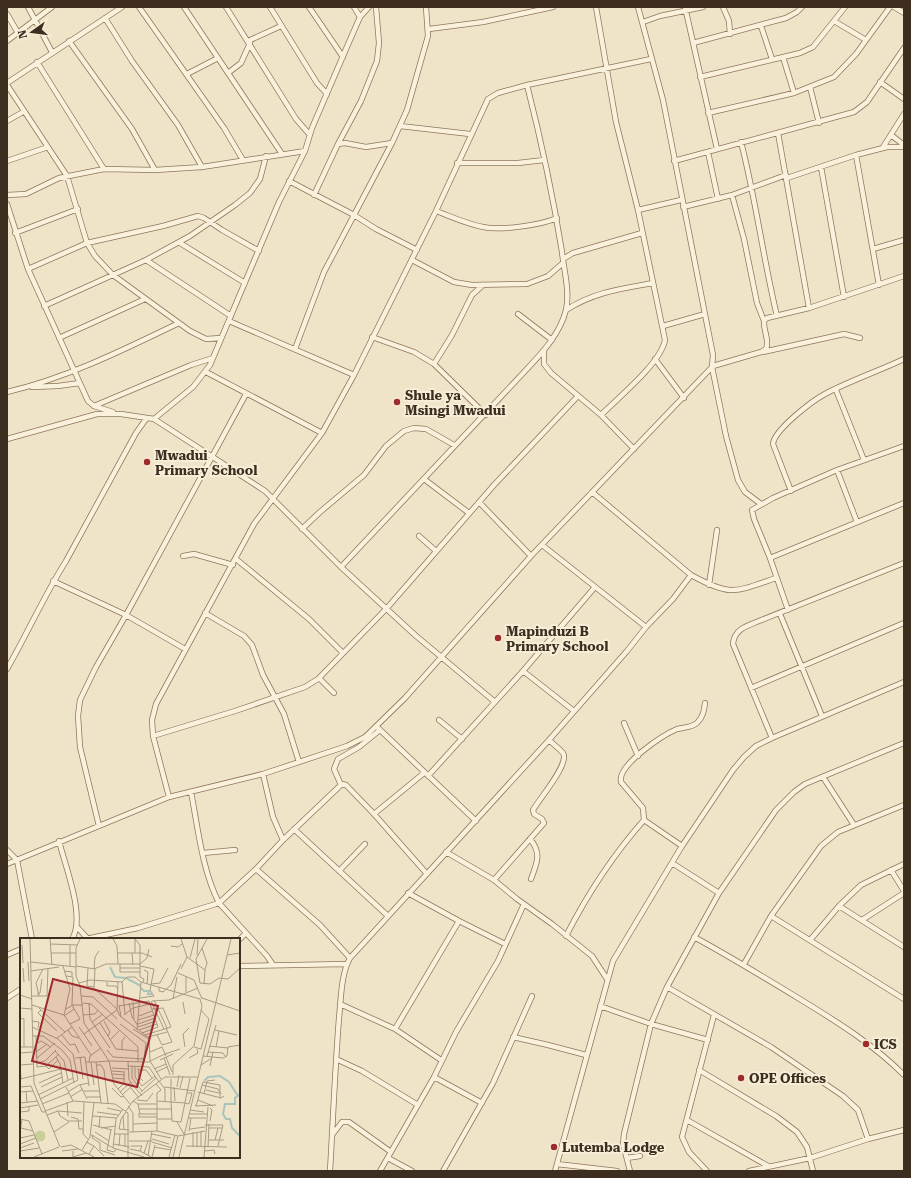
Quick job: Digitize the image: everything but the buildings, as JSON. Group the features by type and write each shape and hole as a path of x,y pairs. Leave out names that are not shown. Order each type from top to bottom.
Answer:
{"street":[{"path":"28,7 52,52"},
{"path":"7,40 52,7"},
{"path":"122,7 68,41 7,84 23,112 67,176 87,243 95,256 113,274 145,299 202,338 221,338"},
{"path":"139,7 224,128 243,160"},
{"path":"184,7 282,154"},
{"path":"226,7 296,119 310,134"},
{"path":"270,7 318,83 327,94"},
{"path":"309,7 343,57"},
{"path":"354,7 360,17"},
{"path":"154,419 184,395 206,372 289,181 306,151 310,134 360,17 369,7"},
{"path":"314,195 338,144 361,101 380,53 376,7"},
{"path":"295,349 324,272 400,126 415,85 429,29 426,7"},
{"path":"429,29 483,22 553,7"},
{"path":"596,7 605,69 616,122 638,210 665,340 664,347 655,359 601,415"},
{"path":"638,7 662,100 713,355 713,366 726,436 738,480 745,492 761,504"},
{"path":"642,22 685,9 703,7"},
{"path":"723,7 729,20 730,34"},
{"path":"693,43 761,26 786,18 797,12 802,7"},
{"path":"700,77 800,53 813,47 845,7"},
{"path":"708,113 794,93 834,77 849,62 890,7"},
{"path":"894,7 904,13"},
{"path":"685,9 716,149"},
{"path":"7,14 18,33"},
{"path":"105,18 132,61 178,125 202,167"},
{"path":"834,21 866,40"},
{"path":"228,73 241,63 249,42 281,26"},
{"path":"761,26 772,60"},
{"path":"68,41 137,138 155,170"},
{"path":"674,161 740,142 819,123 854,112 861,108 873,94 904,48"},
{"path":"782,57 794,93"},
{"path":"187,74 218,58"},
{"path":"169,797 153,736 152,720 156,704 254,524 271,499 322,433 354,374 417,250 470,134 488,99 498,93 527,85 651,59"},
{"path":"37,62 104,169"},
{"path":"880,82 904,99"},
{"path":"341,567 454,445 486,415 544,350 552,340 566,310 567,297 557,218 527,85"},
{"path":"810,86 819,123"},
{"path":"7,121 23,112"},
{"path":"883,148 904,114"},
{"path":"400,126 470,134"},
{"path":"778,133 809,308"},
{"path":"891,135 904,146"},
{"path":"338,144 345,143 366,147 392,142"},
{"path":"740,142 752,187 777,316"},
{"path":"683,207 732,195 752,187 856,155 883,148 904,146"},
{"path":"7,161 48,147"},
{"path":"7,195 29,193 67,176 104,169 155,170 202,167 306,151"},
{"path":"708,152 718,199"},
{"path":"856,155 879,285"},
{"path":"44,306 180,243 235,205 253,189 260,178 266,156"},
{"path":"457,163 518,163 544,160"},
{"path":"821,167 844,296"},
{"path":"289,181 417,250"},
{"path":"732,195 744,239 757,303 764,320 767,345 761,352"},
{"path":"638,210 681,200"},
{"path":"7,204 15,233 28,269 88,401 94,406 121,414 154,419 265,491 271,499 341,567 441,658 495,702"},
{"path":"15,233 78,209"},
{"path":"436,211 486,228 523,226 547,222 557,218"},
{"path":"28,269 87,243 198,216 204,218 259,251"},
{"path":"412,260 454,282 483,285 521,285 536,282 548,276 573,253 642,234"},
{"path":"873,249 904,240"},
{"path":"180,243 245,283"},
{"path":"146,260 230,318 295,349 354,374"},
{"path":"764,320 809,308 904,276"},
{"path":"566,310 583,300 601,293 653,283"},
{"path":"434,364 452,335 472,295 483,285"},
{"path":"59,338 145,299"},
{"path":"518,314 552,340"},
{"path":"663,326 705,314"},
{"path":"7,392 29,387 124,350 179,323"},
{"path":"341,785 334,769 338,759 344,754 359,747 378,728 531,556 713,366 761,352 773,351 844,334 860,338"},
{"path":"372,336 414,352 434,364 486,415"},
{"path":"544,350 544,364 547,368 601,415 634,449"},
{"path":"94,406 191,364 213,358"},
{"path":"655,359 684,398"},
{"path":"791,491 775,451 773,440 804,409 825,394 904,360"},
{"path":"206,372 322,433"},
{"path":"29,387 48,387 80,383"},
{"path":"836,390 864,460"},
{"path":"99,826 80,747 78,709 89,679 126,615 246,394"},
{"path":"153,736 235,711 306,687 319,678 387,608 469,513 578,396"},
{"path":"7,439 92,415 121,414"},
{"path":"7,670 38,613 53,581 66,561 136,433 146,419"},
{"path":"302,529 364,475 386,446 404,431 421,428 454,445"},
{"path":"788,610 752,510 761,504 837,470 904,446"},
{"path":"837,470 857,522"},
{"path":"424,479 469,513"},
{"path":"592,492 691,575 709,585 730,591 738,591 776,578"},
{"path":"479,502 531,556"},
{"path":"770,558 904,503"},
{"path":"709,585 717,530"},
{"path":"419,536 436,551"},
{"path":"542,545 646,627"},
{"path":"183,556 194,554 233,565"},
{"path":"236,559 309,619 342,653"},
{"path":"772,738 733,644 734,637 743,628 904,563"},
{"path":"330,1171 340,1004 346,964 408,893 476,821 549,740 627,651 646,627 673,599 691,575"},
{"path":"53,581 126,615 185,649"},
{"path":"374,814 426,774 462,739 595,587"},
{"path":"205,613 235,630 248,640 274,697 284,714 299,762"},
{"path":"780,614 800,666 822,716"},
{"path":"751,688 904,623"},
{"path":"523,671 574,711"},
{"path":"319,678 334,693"},
{"path":"555,1171 607,979 619,949 682,846 744,757 756,746 772,738 903,682 904,690"},
{"path":"566,936 596,884 625,842 644,820 643,808 621,782 620,778 627,766 638,756 676,730 689,727 698,722 704,714 705,703"},
{"path":"438,720 462,739"},
{"path":"624,724 638,756"},
{"path":"7,864 59,841 169,797 262,774 299,762 358,741 378,728"},
{"path":"378,728 476,821"},
{"path":"494,880 544,824 542,819 534,814 533,810 559,772 564,760 562,753 549,740"},
{"path":"630,1171 623,1140 652,1024 667,987 719,893 784,800 805,784 904,743"},
{"path":"262,774 273,816 283,840"},
{"path":"823,777 854,825"},
{"path":"341,785 346,785 427,874"},
{"path":"91,938 192,913 219,903 256,869 294,829 341,785"},
{"path":"191,792 203,853 219,903 267,956 273,965"},
{"path":"744,964 771,916 822,846 838,832 904,805"},
{"path":"644,820 682,846"},
{"path":"294,829 388,916"},
{"path":"530,839 537,851 536,864 531,879"},
{"path":"59,841 73,895 77,927 72,938"},
{"path":"339,871 365,844"},
{"path":"7,850 17,860 32,938"},
{"path":"203,853 235,850"},
{"path":"446,852 494,880 592,956 607,979"},
{"path":"672,863 719,893"},
{"path":"811,939 839,906 864,883 904,864"},
{"path":"256,869 320,925 350,958"},
{"path":"862,920 904,892 891,870"},
{"path":"408,893 505,944"},
{"path":"380,1171 434,1078 441,1060 498,961 524,904"},
{"path":"839,906 904,947"},
{"path":"771,916 811,939 904,999"},
{"path":"395,1029 459,921"},
{"path":"77,927 86,938"},
{"path":"113,933 113,938"},
{"path":"240,939 246,933"},
{"path":"694,937 744,964 840,1023 877,1050 904,1075"},
{"path":"7,956 20,950"},
{"path":"240,966 346,964"},
{"path":"667,987 771,1047 843,1096 859,1112 868,1139"},
{"path":"7,998 20,990"},
{"path":"443,1171 494,1083 532,996"},
{"path":"340,1004 395,1029 441,1060"},
{"path":"600,1006 652,1024 708,1040"},
{"path":"707,1171 683,1142 682,1135 714,1015"},
{"path":"513,1037 586,1055"},
{"path":"336,1059 362,1071 418,1105"},
{"path":"699,1070 788,1124 804,1141 813,1171"},
{"path":"434,1078 482,1103"},
{"path":"687,1120 768,1166"},
{"path":"332,1134 342,1122 349,1122 391,1152"},
{"path":"749,1171 810,1158 868,1139 904,1130"},
{"path":"627,1158 640,1156"},
{"path":"388,1158 412,1171"},
{"path":"557,1164 617,1171"}],"place":[{"name":"Shule ya Msingi Mwadui","path":"397,402"},
{"name":"Mwadui Primary School","path":"147,462"},
{"name":"Mapinduzi B Primary School","path":"498,638"},
{"name":"ICS","path":"866,1044"},
{"name":"OPE Offices","path":"741,1078"},
{"name":"Lutemba Lodge","path":"554,1147"}]}
